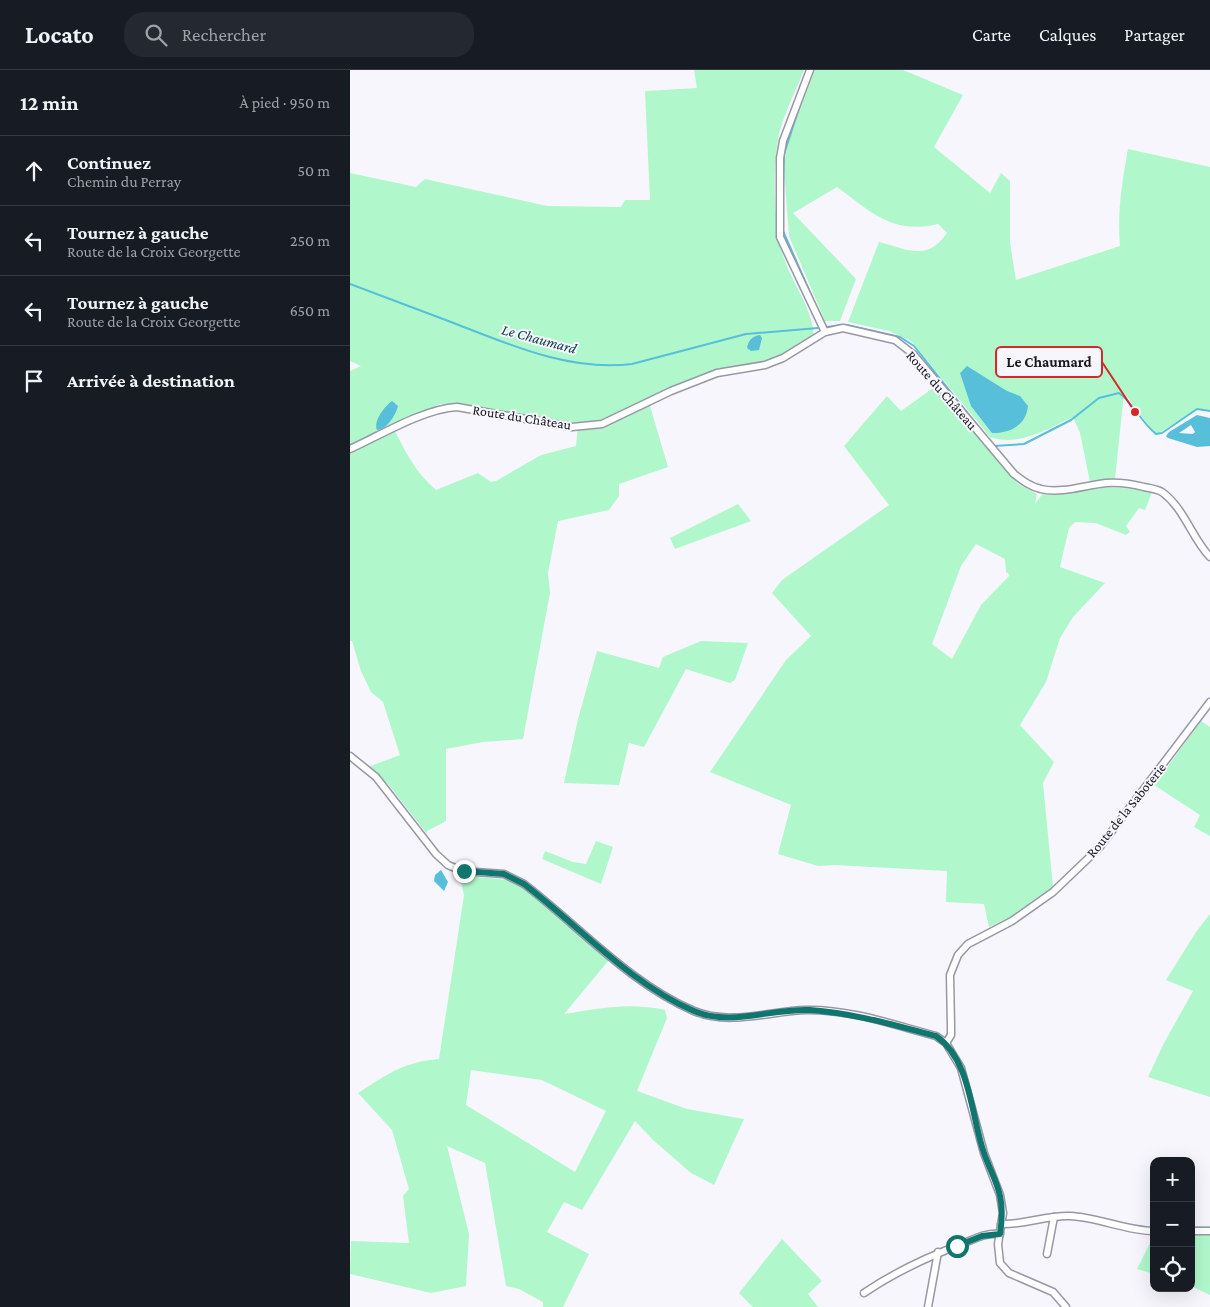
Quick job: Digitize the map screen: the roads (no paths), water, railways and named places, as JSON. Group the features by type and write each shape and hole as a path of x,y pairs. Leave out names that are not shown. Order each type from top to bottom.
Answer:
{"street":[{"path":"810,70 783,141 780,167 780,237 825,332"},
{"name":"Route du Château","path":"350,449 420,417 448,407 457,406 572,427 602,424 671,391 717,373 765,365 783,358 825,332 843,328 894,340 914,354 1014,474 1031,486 1043,490 1060,490 1109,482 1134,484 1160,491 1175,503 1210,557"},
{"name":"Route de la Saboterie","path":"946,1043 951,1035 952,1027 950,975 958,955 968,944 1012,921 1053,892 1099,848 1210,702"},
{"path":"350,756 376,777 436,854 448,865 462,871 504,874 524,884 648,985 694,1011 728,1017 807,1010 845,1013 936,1036 946,1043 961,1068 984,1152 996,1182 1003,1213 998,1254 1004,1269 1053,1292 1066,1307"},
{"path":"1001,1224 1012,1225 1054,1217 1071,1216 1150,1230"},
{"path":"1047,1254 1054,1217"},
{"path":"1195,1231 1210,1231"},
{"path":"864,1293 896,1271 938,1252 982,1236 1000,1234"},
{"path":"928,1307 938,1252"}],"water":[{"path":"760,335 762,338 759,350 751,351 747,348 751,339"},
{"path":"967,366 1007,391 1020,396 1028,406 1027,413 1021,423 1011,429 992,433 971,406 960,373"},
{"path":"392,401 398,406 395,414 384,428 377,430 378,418"},
{"path":"1197,415 1210,418 1210,446 1197,447 1168,438 1166,436 1169,432","holes":["1191,425 1195,432 1193,434 1179,433"]},
{"path":"441,870 448,882 444,891 434,881 435,875"}],"waterway":[{"path":"783,188 784,154 800,105"},
{"path":"783,213 783,231 816,306"},
{"name":"Le Chaumard","path":"350,284 517,347 563,360 586,364 632,364 746,334 818,328"},
{"name":"Le Chaumard","path":"824,326 841,325"},
{"name":"Le Chaumard","path":"847,325 900,337 914,346 990,441"},
{"name":"Le Chaumard","path":"994,446 1024,444 1071,420 1099,398 1119,393 1156,434 1162,433 1197,409 1210,411"}],"place":[{"name":"Le Chaumard","path":"1135,412"}]}
